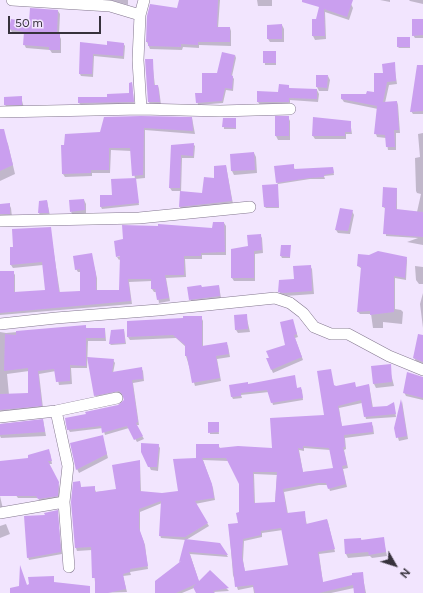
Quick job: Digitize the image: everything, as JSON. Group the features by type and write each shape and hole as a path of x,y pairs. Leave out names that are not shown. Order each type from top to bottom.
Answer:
{"street":[{"path":"12,0 110,6 140,15"},
{"path":"141,109 138,60 140,15 144,0"},
{"path":"0,112 141,109 220,111 290,109"},
{"path":"0,221 139,218 250,206"},
{"path":"0,324 275,298 290,302 303,313 314,327 331,334 348,334 388,356 423,370"},
{"path":"0,417 56,411 117,398"},
{"path":"56,411 68,466 64,502 69,567"},
{"path":"0,513 64,502"}],"building":[{"path":"179,0 218,0 217,27 230,27 230,42 198,42 198,45 181,44 181,47 148,46 148,42 146,42 147,16 150,4 177,8"},
{"path":"302,0 353,0 347,17 324,9 325,36 312,36 312,19 316,19 319,7 302,2"},
{"path":"30,8 58,10 57,34 60,34 60,50 49,50 49,47 23,45 24,32 9,29 11,19 29,22"},
{"path":"412,19 423,19 423,35 412,36"},
{"path":"282,24 282,39 267,39 267,25"},
{"path":"397,37 410,37 410,47 397,47"},
{"path":"107,41 124,43 123,56 93,54 92,74 79,74 80,42 107,45"},
{"path":"263,51 276,51 276,63 263,63"},
{"path":"222,52 235,55 231,75 233,76 232,89 225,88 222,101 196,103 195,93 202,93 202,73 217,73"},
{"path":"145,59 153,59 154,85 158,85 160,102 148,102"},
{"path":"395,62 396,81 387,82 383,102 397,101 399,130 394,130 395,147 386,147 385,135 374,134 377,106 341,99 341,94 366,94 367,91 374,92 374,73 383,73 382,64"},
{"path":"417,65 423,65 423,111 410,112"},
{"path":"316,75 328,75 327,88 316,87"},
{"path":"132,82 134,102 78,103 78,97 107,97 107,94 129,93 129,83"},
{"path":"279,84 289,85 289,88 317,89 317,99 289,98 289,102 257,102 257,91 278,92"},
{"path":"22,96 22,105 4,105 4,97"},
{"path":"275,116 289,116 289,136 275,136"},
{"path":"104,117 192,117 193,131 144,128 143,175 132,176 130,148 109,148 109,170 91,170 91,173 62,174 61,145 64,145 65,134 100,132"},
{"path":"313,117 351,121 351,132 345,132 345,136 312,136"},
{"path":"223,118 236,118 236,128 222,127"},
{"path":"0,129 4,129 13,165 0,171"},
{"path":"194,143 193,156 181,155 180,188 169,188 171,145"},
{"path":"254,152 255,170 231,171 230,154"},
{"path":"294,164 294,169 333,167 334,173 324,175 324,177 276,183 274,166"},
{"path":"226,165 232,201 179,207 180,191 202,193 204,177 214,178 214,166"},
{"path":"136,178 139,203 100,207 100,195 112,195 111,179"},
{"path":"278,184 279,207 264,207 262,185"},
{"path":"383,187 397,188 396,209 423,212 423,237 383,234 385,207 382,207"},
{"path":"84,199 85,210 70,212 69,200"},
{"path":"47,200 49,213 38,213 39,201"},
{"path":"10,203 10,214 0,214 0,204"},
{"path":"340,208 353,210 348,231 335,230"},
{"path":"213,222 224,222 225,252 201,253 201,256 184,256 184,275 165,275 169,298 157,300 155,289 151,289 151,279 128,279 131,301 0,313 0,271 14,271 14,292 45,290 42,262 10,265 10,247 13,247 12,229 51,227 59,292 80,291 80,269 75,270 73,256 92,253 96,274 96,290 119,290 120,256 116,257 114,241 123,239 122,225 158,226 158,224 212,228"},
{"path":"261,234 262,250 254,251 254,278 231,278 231,249 248,246 247,235"},
{"path":"281,245 291,245 290,257 280,256"},
{"path":"378,251 407,257 405,278 394,276 394,312 370,315 370,311 357,312 361,267 357,266 358,254 369,255"},
{"path":"311,265 312,291 278,292 279,280 294,279 293,266"},
{"path":"201,285 202,287 219,285 220,296 189,300 187,287"},
{"path":"247,314 248,329 235,330 234,315"},
{"path":"183,316 202,316 202,346 227,342 229,354 216,356 220,378 192,383 187,356 185,356 185,345 173,335 127,337 127,321 183,318"},
{"path":"293,319 297,334 294,335 302,357 271,370 266,358 269,358 266,351 285,345 280,322"},
{"path":"86,325 86,328 105,328 105,338 86,338 86,366 70,365 70,381 56,382 54,369 38,371 42,406 0,410 0,394 28,393 28,368 4,371 5,334 16,335 16,331"},
{"path":"124,329 125,343 109,344 111,330"},
{"path":"418,334 423,335 423,362 413,358"},
{"path":"87,357 114,359 112,372 142,367 143,379 132,380 138,422 136,423 143,436 134,440 127,426 102,433 101,426 67,430 65,418 118,405 124,400 119,391 94,396"},
{"path":"391,364 392,382 373,384 371,366"},
{"path":"331,369 334,385 336,386 355,382 356,387 369,384 372,407 387,406 394,402 396,414 364,417 361,400 338,406 342,426 372,422 373,432 344,435 345,447 343,447 347,465 342,466 346,484 328,489 326,483 317,483 283,489 287,513 305,511 306,524 327,519 335,549 318,552 323,582 352,575 352,573 363,572 365,593 354,593 353,585 319,593 255,593 253,585 235,587 228,524 238,523 236,513 239,512 239,484 226,458 202,458 212,484 214,498 195,501 208,523 185,537 159,536 161,501 139,509 139,528 144,542 148,566 130,569 130,572 123,574 126,589 108,593 95,593 95,578 92,578 91,547 75,548 71,502 73,482 80,481 81,487 95,486 95,492 116,489 112,465 140,460 140,491 162,493 178,491 173,459 196,458 196,444 219,444 219,448 238,446 272,448 270,418 324,415 317,371","holes":["303,446 329,448 333,468 303,472 298,448 303,449","253,472 277,472 275,502 254,503","281,528 288,565 245,571 242,557 243,539 261,535 261,531"]},
{"path":"407,372 423,377 423,398 403,393"},
{"path":"295,375 297,388 301,387 303,398 271,403 267,390 241,393 241,396 231,397 229,385 248,382 248,384"},
{"path":"401,399 407,436 396,438 394,428"},
{"path":"43,419 45,432 0,435 0,424"},
{"path":"208,422 219,422 219,432 208,433"},
{"path":"103,435 107,454 76,470 70,443"},
{"path":"141,443 159,444 157,467 148,467 141,452"},
{"path":"49,449 52,461 48,461 59,482 58,496 38,499 36,496 0,496 0,461 28,458 28,455"},
{"path":"58,510 61,552 27,558 24,516 45,515 44,513"},
{"path":"384,537 386,552 369,555 368,552 345,554 344,539 361,538 361,540"},
{"path":"185,539 220,543 228,555 189,552 199,581 210,570 229,588 213,591 215,593 196,593 193,587 196,584 176,593 155,593 155,581 181,561 179,562"},
{"path":"20,565 27,585 29,584 28,577 54,576 54,582 90,586 90,593 10,593 10,588 19,586"}]}
